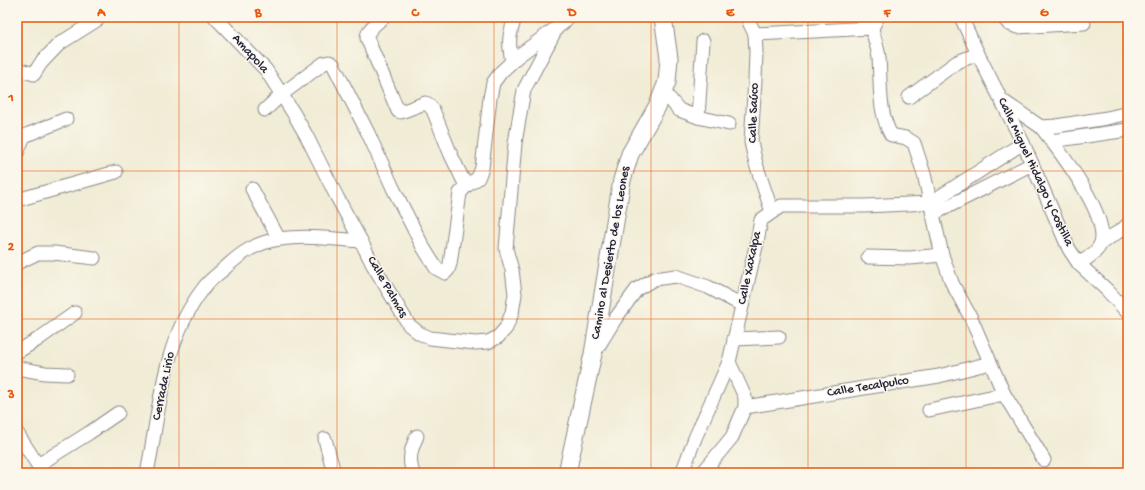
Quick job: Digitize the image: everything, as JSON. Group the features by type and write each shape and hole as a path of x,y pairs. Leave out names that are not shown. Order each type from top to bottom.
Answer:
{"main road":[{"name":"Camino al Desierto de los Leones","path":"567,473 593,354 622,180 630,154 658,105 668,82 669,58 663,17"}],"street":[{"name":"Amapola","path":"215,17 266,70 282,94"},
{"path":"384,17 369,30 367,34 398,111 401,112 425,103 431,106 451,155 466,186"},
{"path":"512,61 509,47 509,37 515,17"},
{"name":"Calle Palmas","path":"265,110 282,94 324,63 329,62 333,64 423,247 436,268 446,273 450,264 460,193 466,186 478,178 482,168 493,83 512,61 556,29 568,17"},
{"path":"748,17 755,34 875,22 879,57 881,101 887,127 891,135 906,138 914,143 924,174 942,255 952,283 971,318 1004,394 1044,460"},
{"name":"Calle Miguel Hidalgo y Costilla","path":"962,17 978,54 1023,143 1069,249 1079,264 1107,290 1128,313"},
{"path":"1003,17 1009,24 1017,27 1084,23"},
{"path":"17,69 34,74 42,62 59,44 97,20"},
{"name":"Calle Palmas","path":"282,94 306,135 373,265 409,324 419,333 430,338 475,343 488,342 498,337 506,328 512,313 515,294 512,270 506,249 515,143 524,90 556,29"},
{"name":"Calle Saúco","path":"755,34 755,80 751,142 756,164 772,212"},
{"path":"698,117 703,41"},
{"path":"909,97 956,62 978,54"},
{"path":"664,92 679,110 698,117 729,124"},
{"path":"1002,100 1041,127 1051,140 1090,200 1096,212 1101,228 1101,243"},
{"path":"1041,127 1107,118 1128,113"},
{"path":"17,153 24,136 66,119"},
{"path":"1051,140 1128,130"},
{"path":"931,208 1023,143"},
{"path":"772,212 780,206 931,208 1032,164"},
{"path":"17,200 116,172"},
{"path":"252,188 279,238"},
{"name":"Calle Xaxalpa","path":"682,473 695,438 729,362 761,220 772,212"},
{"path":"1079,264 1093,254 1101,243 1123,229 1128,224"},
{"name":"Cerrada Lirio","path":"147,473 162,383 169,356 184,318 203,288 239,255 258,244 279,238 306,237 361,241"},
{"path":"17,263 38,253 54,253 94,258"},
{"path":"868,257 910,258 942,255"},
{"path":"593,354 614,319 637,289 654,279 676,276 708,287 742,306"},
{"path":"17,352 37,340 75,313"},
{"path":"734,339 779,337"},
{"path":"703,473 732,437 745,407 745,397 729,362"},
{"name":"Calle Tecalpulco","path":"745,407 939,376 990,363"},
{"path":"17,368 44,373 67,374"},
{"path":"929,410 1004,394"},
{"path":"17,433 40,469 118,413"},
{"path":"413,473 410,465 411,449 417,436"},
{"path":"325,439 334,473"}]}
